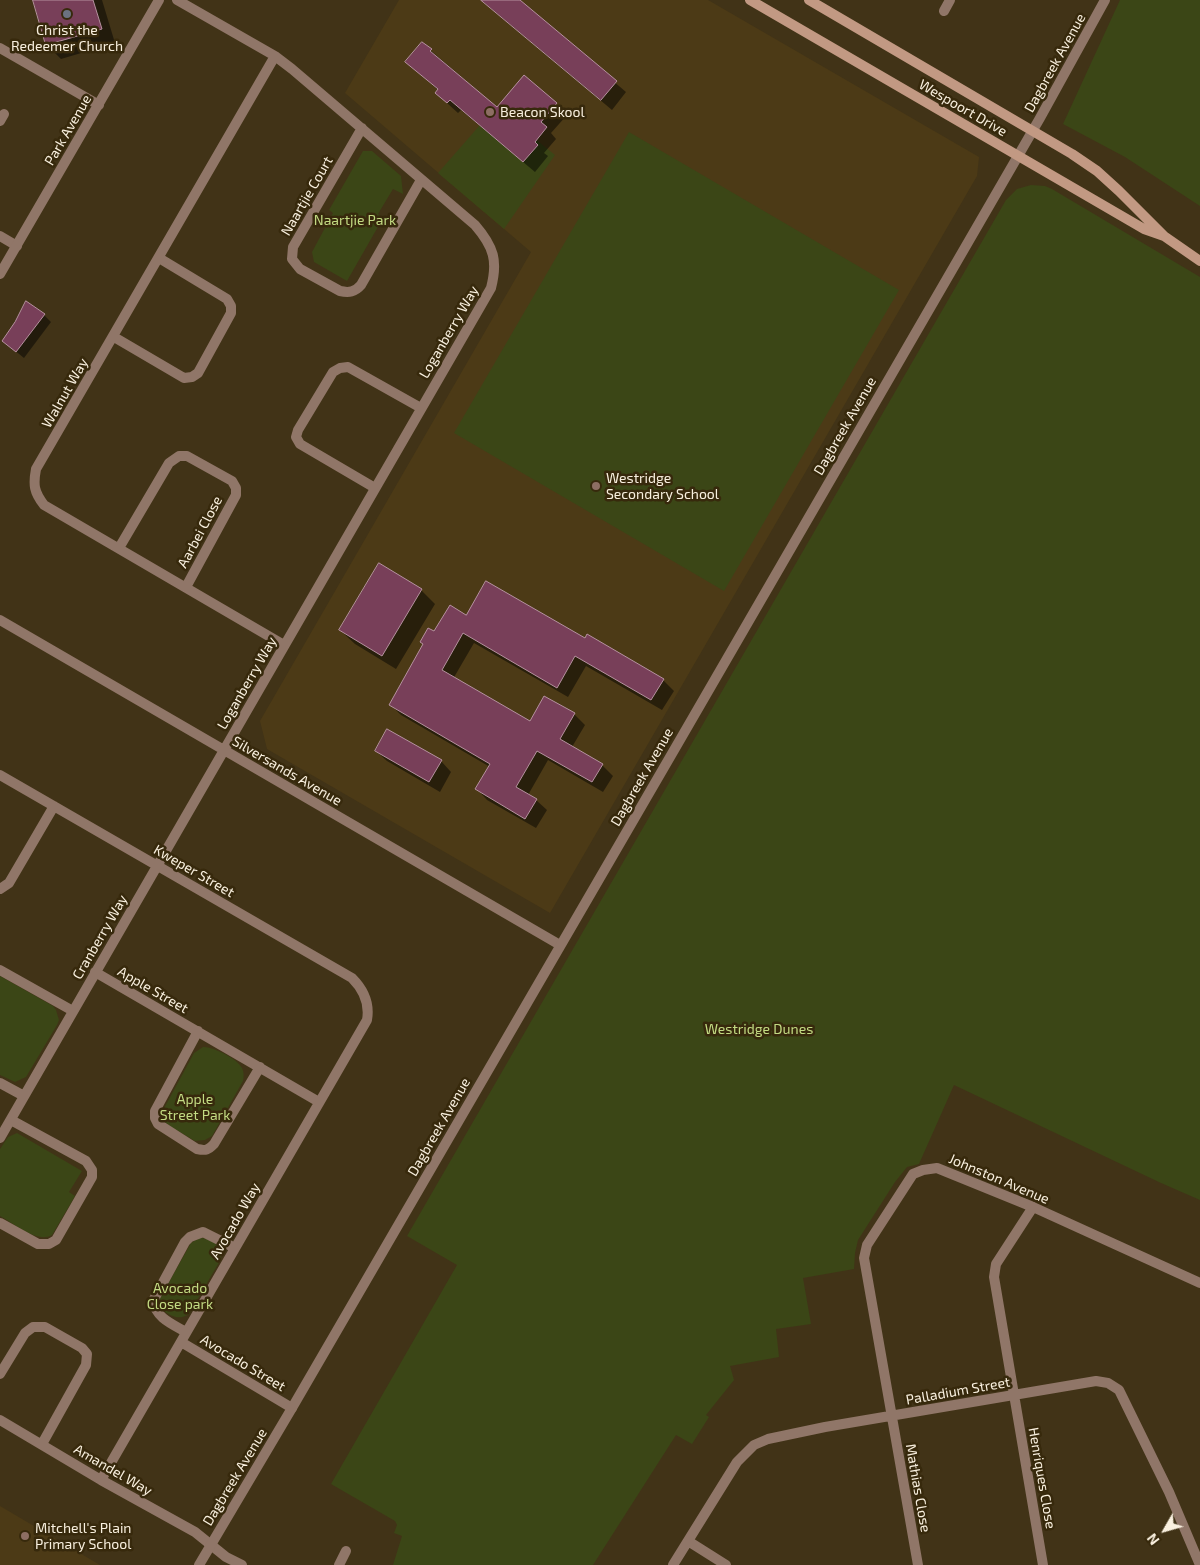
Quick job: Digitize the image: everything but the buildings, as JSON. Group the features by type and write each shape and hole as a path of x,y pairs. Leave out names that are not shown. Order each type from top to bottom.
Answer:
{"main road":[{"name":"Wespoort Drive","path":"750,0 1144,229 1164,236"},
{"name":"Wespoort Drive","path":"809,0 1072,154 1096,171 1164,236 1200,261"}],"street":[{"name":"Park Avenue","path":"0,274 159,0"},
{"name":"Loganberry Way","path":"177,0 276,56 475,225 487,239 495,257 495,273 491,288 224,750"},
{"path":"944,11 950,0"},
{"name":"Dagbreek Avenue","path":"199,1565 292,1408 1018,156 1106,0"},
{"path":"0,48 98,105"},
{"name":"Walnut Way","path":"276,56 36,469 33,484 36,495 44,505 284,645"},
{"name":"Naartjie Court","path":"362,128 293,247 292,259 300,269 340,291 355,290 360,285 421,180"},
{"path":"0,236 16,246"},
{"path":"114,337 184,378 192,378 198,373 232,313 231,306 227,299 159,258"},
{"path":"374,488 300,444 296,437 298,430 333,372 340,368 348,368 421,408"},
{"name":"Aarbei Close","path":"118,548 170,463 179,456 187,456 232,481 236,488 236,495 186,587"},
{"name":"Silversands Avenue","path":"0,620 560,945"},
{"name":"Cranberry Way","path":"0,1138 224,750"},
{"name":"Kweper Street","path":"0,775 352,978 367,998"},
{"path":"0,889 9,883 54,806"},
{"path":"0,970 73,1011"},
{"name":"Apple Street","path":"95,972 319,1102"},
{"name":"Avocado Way","path":"101,1480 367,1020 367,998"},
{"path":"198,1032 155,1111 155,1118 158,1124 198,1149 205,1151 214,1144 260,1067"},
{"path":"0,1083 24,1096"},
{"path":"0,1223 38,1244 49,1244 56,1240 92,1177 92,1170 86,1160 11,1120"},
{"name":"Johnston Avenue","path":"891,1416 864,1258 867,1245 913,1174 937,1168 1033,1207 1200,1283"},
{"name":"Henriques Close","path":"1033,1207 994,1270 994,1277 1043,1565"},
{"path":"186,1332 159,1315 153,1301 185,1242 190,1237 203,1232 235,1248"},
{"path":"0,1374 25,1333 32,1327 45,1327 82,1348 87,1354 86,1365 42,1444"},
{"name":"Avocado Street","path":"180,1342 292,1408"},
{"name":"Palladium Street","path":"673,1565 737,1462 754,1445 768,1439 1096,1381 1108,1383 1120,1390 1169,1492 1200,1565"},
{"name":"Mathias Close","path":"891,1416 918,1565"},
{"name":"Amandel Way","path":"0,1420 101,1480 195,1532 226,1557 242,1565"},
{"path":"688,1541 726,1565"},
{"path":"339,1565 346,1552"}],"shaded area":[{"name":"Westridge Secondary School","path":"399,0 708,0 979,157 977,176 550,913 267,749 260,721 531,252 345,93"},
{"name":"Mitchell's Plain Primary School","path":"0,1506 100,1565 0,1565"}],"green space":[{"path":"1120,0 1200,0 1200,206 1125,157 1063,124"},
{"path":"480,125 523,162 538,145 532,140 534,138 555,155 504,229 438,173"},
{"path":"629,132 899,290 724,591 454,433"},
{"name":"Naartjie Park","path":"363,151 372,151 401,176 403,194 393,189 378,214 383,218 347,281 314,262 312,252 333,213 329,210"},
{"name":"Westridge Dunes","path":"1031,185 1045,186 1052,189 1200,277 1200,1200 954,1085 919,1164 907,1167 895,1182 858,1240 854,1269 803,1278 811,1324 776,1329 779,1357 730,1366 734,1380 706,1415 709,1417 692,1444 676,1435 593,1565 393,1565 402,1536 394,1533 397,1525 395,1521 331,1484 457,1265 407,1236 1006,200 1017,189"},
{"path":"0,976 53,1006 59,1020 26,1077 15,1082 0,1075"},
{"name":"Apple Street Park","path":"203,1047 218,1051 240,1064 244,1077 212,1136 205,1140 195,1141 168,1125 164,1121 162,1112 194,1053"},
{"path":"17,1133 82,1171 69,1192 75,1196 52,1235 46,1237 33,1235 0,1216 0,1149 8,1137"},
{"name":"Avocado Close park","path":"199,1238 212,1241 220,1250 221,1259 189,1314 182,1317 174,1317 161,1308 160,1298 191,1243"}],"place":[{"name":"Christ the Redeemer Church","path":"67,14"},
{"name":"Beacon Skool","path":"490,112"},
{"name":"Westridge Secondary School","path":"596,486"},
{"name":"Mitchell's Plain Primary School","path":"25,1536"}]}
